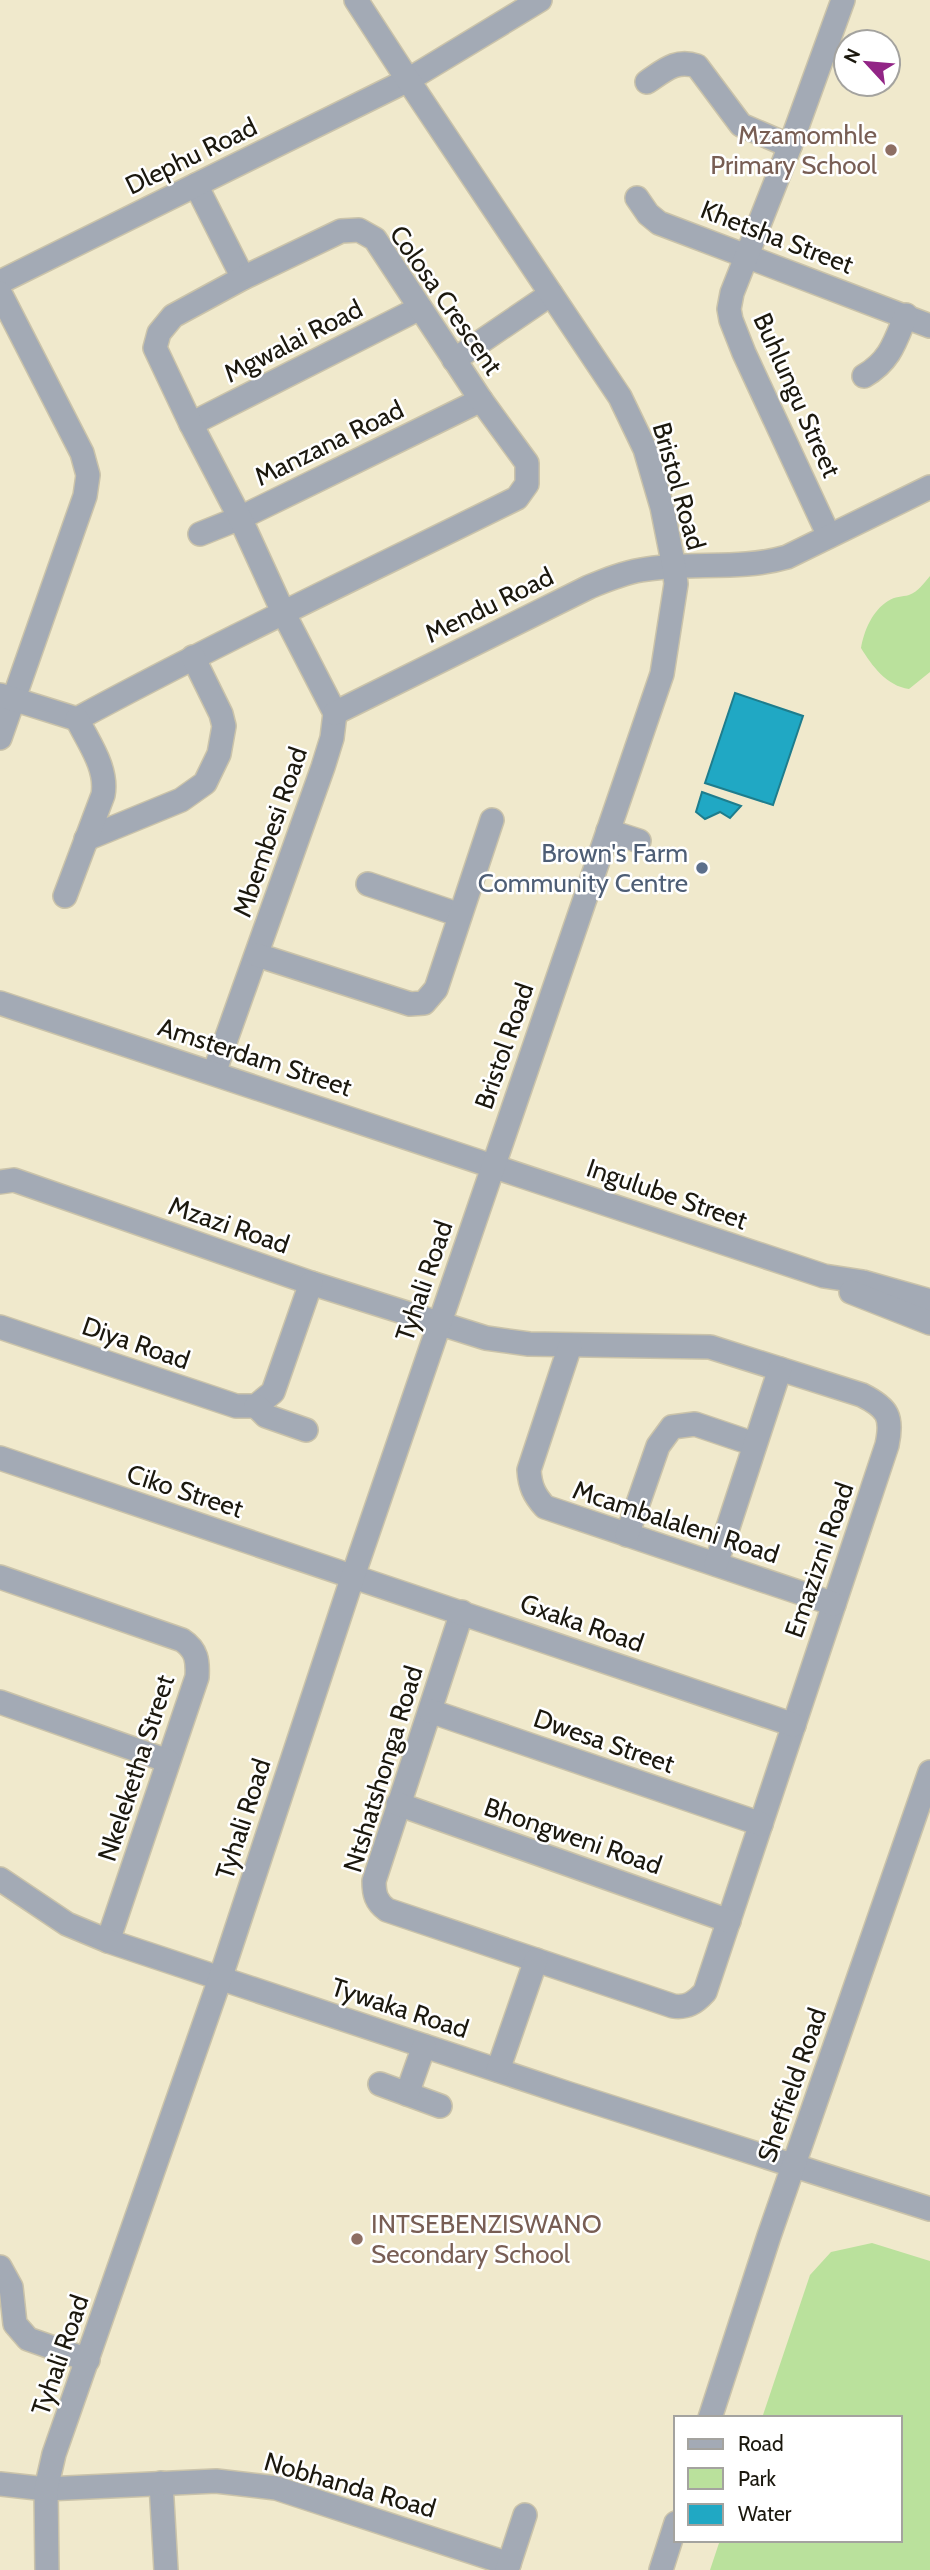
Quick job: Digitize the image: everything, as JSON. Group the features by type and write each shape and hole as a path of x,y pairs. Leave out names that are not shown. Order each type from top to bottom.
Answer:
{"street":[{"name":"Bristol Road","path":"356,0 620,397 645,449 662,507 676,584 663,674 492,1165"},
{"name":"Dlephu Road","path":"0,282 408,80 512,8 540,0"},
{"name":"Buhlungu Street","path":"829,536 731,320 729,309 732,293 790,146 843,0"},
{"path":"648,82 675,64 697,66 741,125 790,146"},
{"path":"196,185 243,278"},
{"name":"Khetsha Street","path":"637,198 648,214 659,223 930,326"},
{"name":"Colosa Crescent","path":"77,719 193,657 284,614 517,498 527,484 527,463 481,400 375,239 359,230 341,231 243,278 173,316 159,333 155,348 240,518 284,614"},
{"path":"0,293 82,453 88,475 85,496 7,697 0,738"},
{"path":"454,360 551,294"},
{"name":"Mgwalai Road","path":"191,424 420,308"},
{"path":"864,376 878,368 885,359 906,315"},
{"name":"Manzana Road","path":"200,534 240,518 481,400"},
{"name":"Mendu Road","path":"335,713 589,587 640,570 764,564 787,557 930,487"},
{"path":"284,614 335,713"},
{"path":"86,839 181,800 205,783 219,754 224,726 221,714 193,657"},
{"path":"7,697 77,719 105,782 103,795 65,896"},
{"name":"Mbembesi Road","path":"214,1073 323,767 332,738 335,713"},
{"path":"257,955 410,1004 424,1003 436,989 492,820"},
{"path":"608,831 639,841"},
{"path":"368,884 460,915"},
{"name":"Amsterdam Street","path":"0,1003 492,1165"},
{"name":"Ingulube Street","path":"492,1165 824,1276 863,1282 930,1301"},
{"name":"Tyhali Road","path":"47,2570 46,2489 54,2454 220,1979 352,1576 492,1165"},
{"name":"Mzazi Road","path":"0,1182 14,1180 311,1283 439,1324"},
{"name":"Ingulube Street","path":"824,1276 853,1293 930,1323"},
{"path":"256,1406 273,1392 311,1283"},
{"name":"Emazizni Road","path":"439,1324 503,1342 570,1346 694,1345 731,1352 862,1395 883,1408 889,1417 891,1428 705,1992 695,2003 682,2008 536,1960"},
{"name":"Diya Road","path":"0,1327 236,1406 256,1406 266,1416 306,1430"},
{"name":"Mcambalaleni Road","path":"570,1346 529,1470 530,1484 536,1498 545,1507 834,1604"},
{"path":"716,1564 780,1369"},
{"path":"627,1535 658,1446 672,1427 695,1424 754,1444"},
{"name":"Ciko Street","path":"0,1458 352,1576"},
{"name":"Gxaka Road","path":"352,1576 794,1725"},
{"name":"Nkeleketha Street","path":"0,1577 182,1640 194,1650 198,1661 197,1677 108,1941"},
{"name":"Ntshatshonga Road","path":"462,1612 398,1804 374,1881 374,1893 379,1904 387,1910 536,1960"},
{"path":"0,1702 168,1761"},
{"name":"Dwesa Street","path":"429,1711 761,1824"},
{"name":"Sheffield Road","path":"711,2416 769,2236 930,1772"},
{"name":"Bhongweni Road","path":"398,1804 729,1921"},
{"name":"Tywaka Road","path":"0,1879 67,1924 108,1941 930,2209"},
{"path":"498,2070 536,1960"},
{"path":"407,2094 424,2046"},
{"path":"380,2084 440,2106"},
{"path":"0,2267 11,2287 15,2324 27,2339 88,2360"},
{"name":"Nobhanda Road","path":"0,2484 46,2489 216,2481 276,2488 508,2567"},
{"path":"161,2483 166,2570"},
{"path":"508,2567 525,2515"},
{"path":"661,2570 674,2529"}],"green space":[{"path":"930,576 930,672 909,689 887,679 875,668 861,648 867,628 877,610 891,599 915,592"},
{"path":"872,2243 930,2261 930,2570 710,2570 719,2542 902,2542 902,2416 763,2416 810,2275 831,2252"}],"water":[{"path":"735,693 803,716 773,805 705,783"},
{"path":"702,792 741,806 730,818 720,812 705,819 696,812"}],"place":[{"name":"Mzamomhle Primary School","path":"891,150"},
{"name":"Brown's Farm Community Centre","path":"702,868"},
{"name":"INTSEBENZISWANO Secondary School","path":"357,2239"}]}
